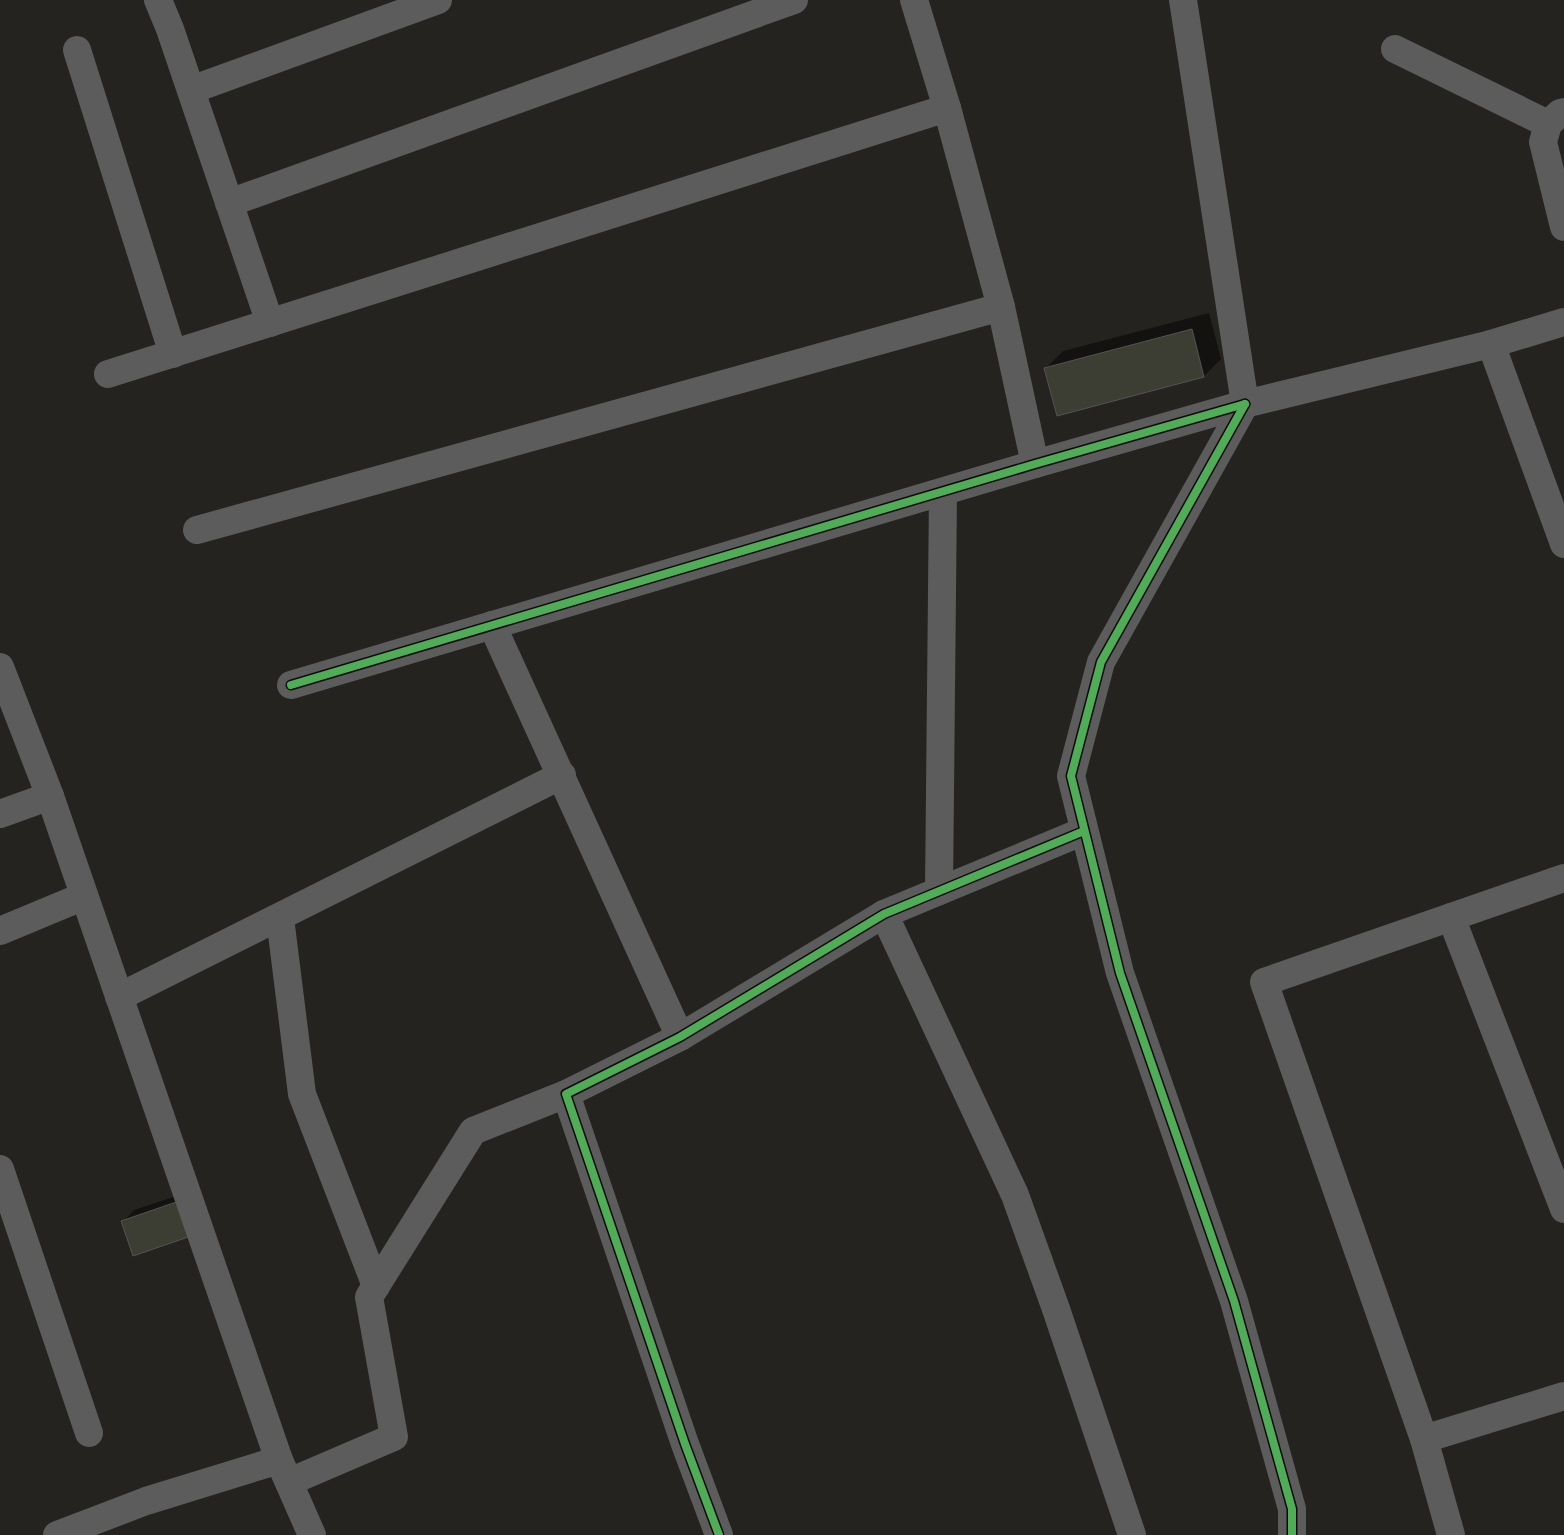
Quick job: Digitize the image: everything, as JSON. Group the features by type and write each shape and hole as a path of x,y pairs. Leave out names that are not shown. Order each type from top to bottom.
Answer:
{"street":[{"path":"158,0 170,29 270,324"},
{"path":"191,90 438,0"},
{"path":"229,203 794,0"},
{"path":"914,0 947,108 1000,307 1035,464"},
{"path":"1184,0 1246,404 1101,662 1071,776 1120,973 1234,1301 1292,1509 1292,1535"},
{"path":"1395,49 1556,118 1543,142 1564,227"},
{"path":"78,50 173,354"},
{"path":"108,374 947,108"},
{"path":"197,530 1000,307"},
{"path":"291,686 1035,464 1246,404 1491,344 1564,322"},
{"path":"1491,344 1564,544"},
{"path":"939,891 943,492"},
{"path":"492,626 562,775 680,1037"},
{"path":"0,669 50,796 284,1471 312,1535"},
{"path":"119,998 562,775"},
{"path":"0,814 50,796"},
{"path":"57,1535 146,1502 284,1471 394,1437 369,1297 473,1131 566,1094 680,1037 884,914 1084,830"},
{"path":"1451,1535 1424,1439 1264,982 1564,878"},
{"path":"0,931 84,896"},
{"path":"884,914 1015,1195 1056,1308 1132,1535"},
{"path":"1452,917 1564,1209"},
{"path":"280,918 302,1094 376,1286"},
{"path":"566,1094 685,1444 719,1535"},
{"path":"0,1169 89,1433"},
{"path":"1424,1439 1564,1396"}],"building":[{"path":"1192,329 1204,377 1057,416 1044,368"},
{"path":"182,1200 194,1235 133,1256 121,1221"}],"cycle path":[{"path":"1245,404 1101,662 1071,776 1120,973 1234,1301 1292,1509 1292,1535"},
{"path":"291,685 1035,464 1245,404"},
{"path":"719,1535 685,1444 566,1094 680,1037 884,914 1084,831"}]}
